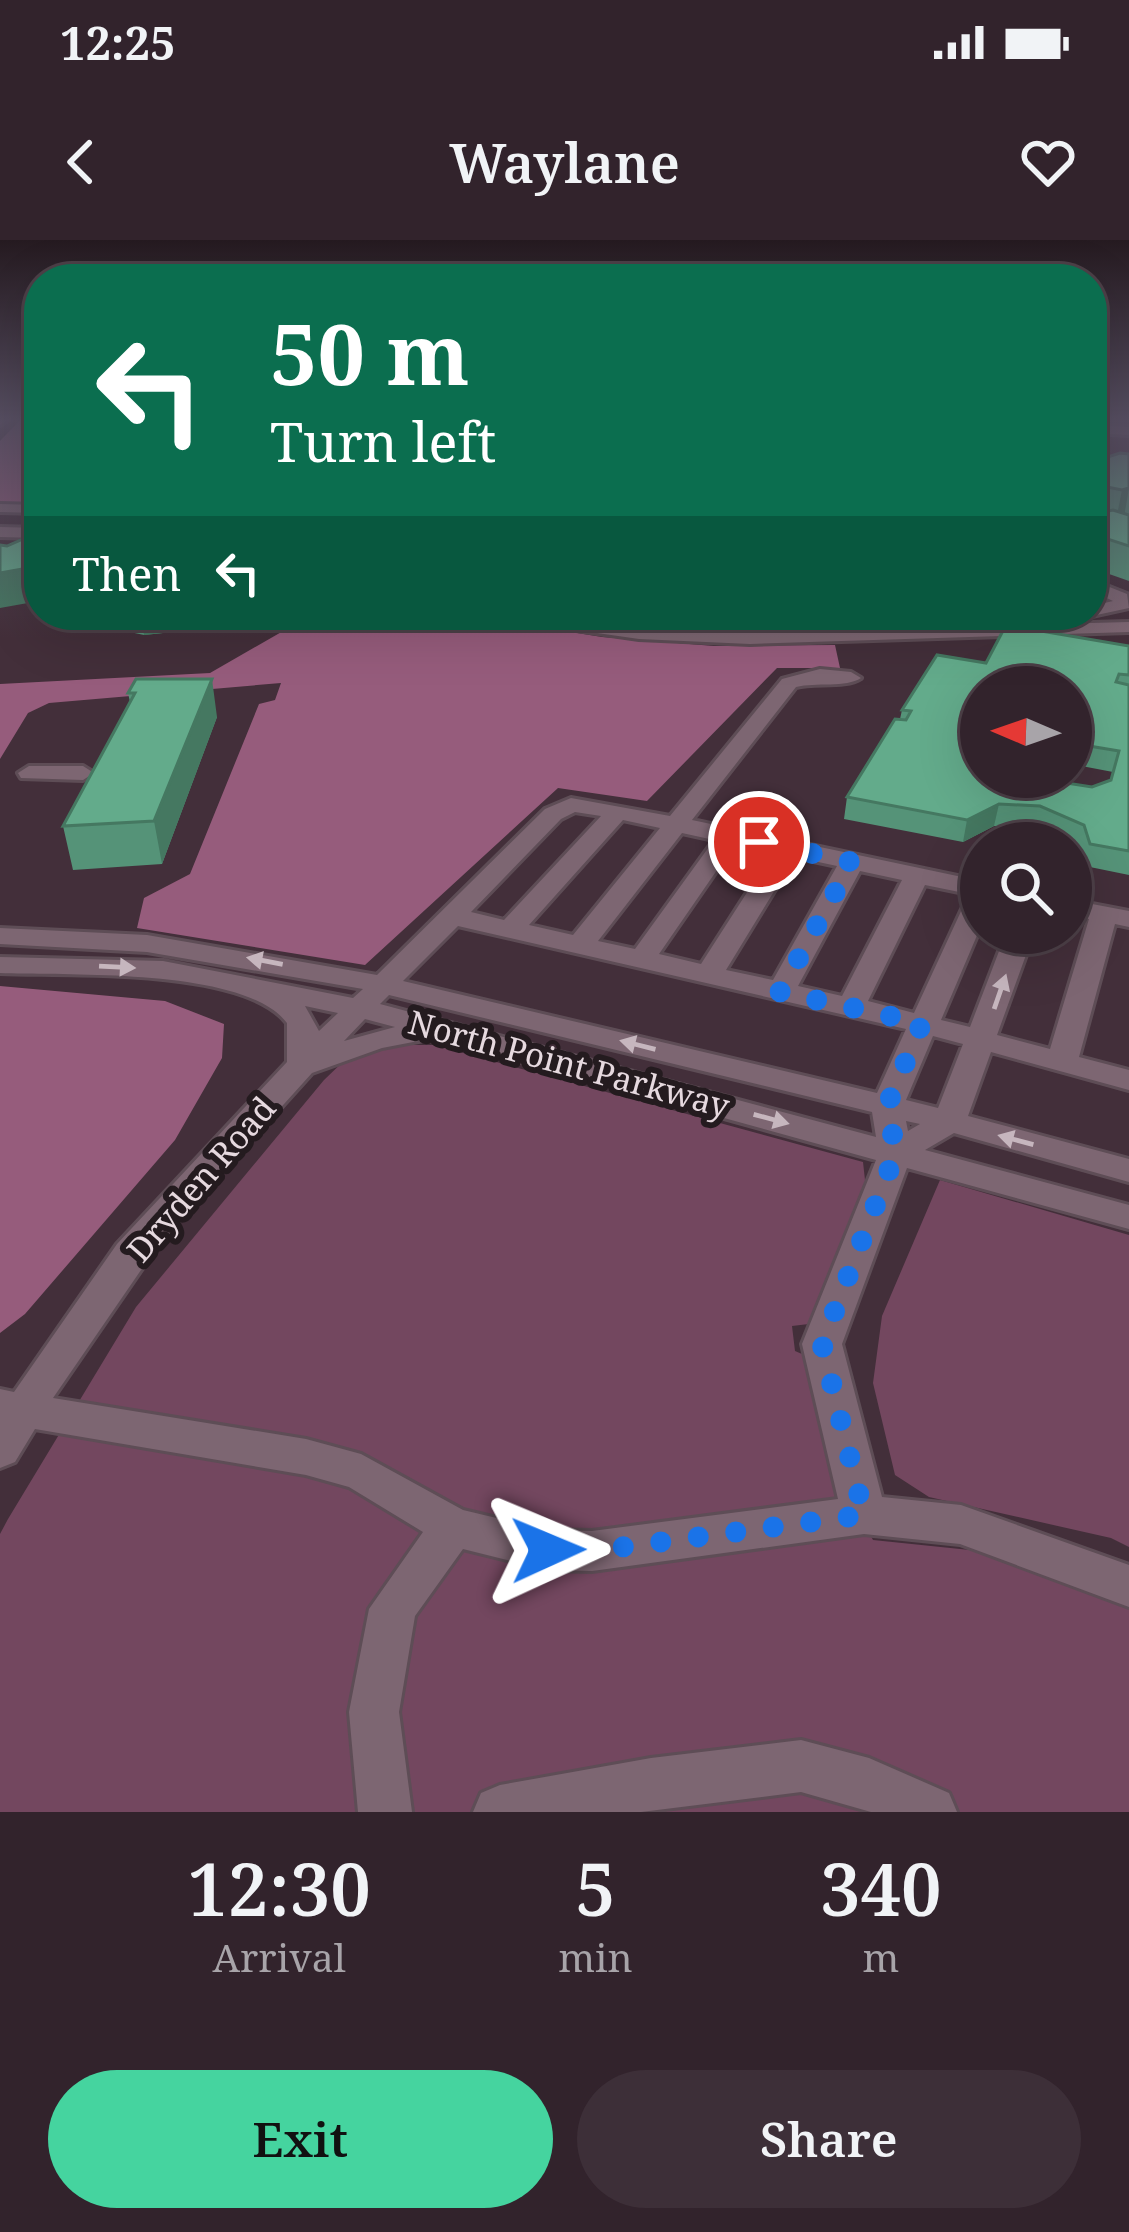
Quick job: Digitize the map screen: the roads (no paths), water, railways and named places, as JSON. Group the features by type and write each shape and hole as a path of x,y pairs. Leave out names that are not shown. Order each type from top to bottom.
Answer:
{"street":[{"path":"1107,592 1123,604 1107,613"},
{"path":"634,630 694,637 859,630"},
{"path":"579,946 789,683 820,675 851,678"},
{"path":"28,772 83,773"},
{"name":"Dryden Road","path":"0,1450 12,1407 147,1232 369,996 456,917 553,814 571,805 617,812 960,887"},
{"path":"510,930 617,812"},
{"path":"641,960 729,836"},
{"path":"708,976 788,848"},
{"path":"780,992 852,862"},
{"path":"851,1007 917,876"},
{"path":"456,917 922,1023 1129,1080"},
{"path":"1062,1063 1117,917"},
{"name":"North Point Parkway","path":"0,936 78,935 191,946 369,996 887,1106 1129,1171"},
{"path":"864,1515 822,1344 896,1152 887,1106 960,939"},
{"path":"896,1152 949,1122 1013,954"},
{"name":"North Point Parkway","path":"0,964 163,970 369,996 442,1028 1129,1217"},
{"path":"251,984 292,1007 305,1023 308,1040 302,1066"},
{"path":"302,1066 375,1040 442,1028"},
{"path":"12,1407 306,1457 361,1472 453,1527 548,1550 592,1551 864,1515 961,1526 1129,1586"},
{"path":"385,1812 374,1712 393,1609 453,1527"},
{"path":"500,1812 651,1784 801,1766 869,1784 930,1812"}]}
